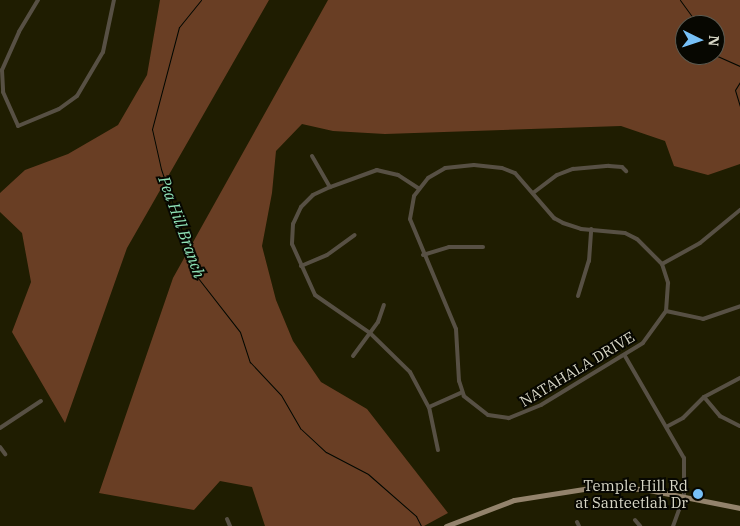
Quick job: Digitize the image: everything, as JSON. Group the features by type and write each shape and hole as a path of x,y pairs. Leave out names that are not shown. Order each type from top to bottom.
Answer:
{"main road":[{"path":"446,526 488,508 553,491 627,488 684,496 740,508"}],"street":[{"path":"38,0 19,32 2,70 3,92 18,126 60,109 78,96 103,52 114,0"},
{"path":"312,156 330,187"},
{"name":"NATAHALA DRIVE","path":"418,188 428,178 445,168 485,165 515,173 554,218 574,228 632,236 647,246 662,264 668,288 666,310 649,338 625,356 517,416 488,415 477,408 462,392"},
{"path":"533,193 557,175 573,169 609,166 622,167 626,171"},
{"path":"429,406 462,392 456,329 423,255 410,220 418,188 398,174 377,170 330,187 309,198 294,220 292,244 318,299 370,333 404,365 429,406 438,450"},
{"path":"662,264 700,244 740,210"},
{"path":"578,296 588,261 591,229"},
{"path":"301,266 327,255 355,234"},
{"path":"423,255 449,246 483,247"},
{"path":"353,356 370,333 384,305"},
{"path":"666,310 689,318 710,319 740,306"},
{"path":"625,356 668,426 684,458 684,496 672,526"},
{"path":"668,426 683,418 704,397 740,378"},
{"path":"704,397 720,416 740,426"},
{"path":"0,428 41,401"},
{"path":"0,447 5,454"},
{"path":"227,519 230,526"},
{"path":"635,520 640,526"}],"shaded area":[{"path":"160,0 269,0 127,248 65,423 12,332 31,282 22,233 0,212 0,193 25,170 68,154 118,125 147,75"},
{"path":"328,0 740,0 740,164 708,175 674,166 665,141 621,126 385,134 333,131 302,124 276,151 272,193 262,246 276,300 293,341 321,382 367,409 448,513 424,526 265,526 252,487 220,481 194,510 99,493 173,278"}],"waterway":[{"name":"Pea Hill Branch","path":"201,0 179,27 152,129 161,169 198,278 240,332 250,362 281,395 301,429 326,452 368,474 416,516 421,526"},
{"path":"680,0 691,15"},
{"path":"725,59 740,66"},
{"path":"740,82 735,90 740,106"}],"place":[{"name":"Temple Hill Rd at Santeetlah Dr","path":"698,494"}]}
